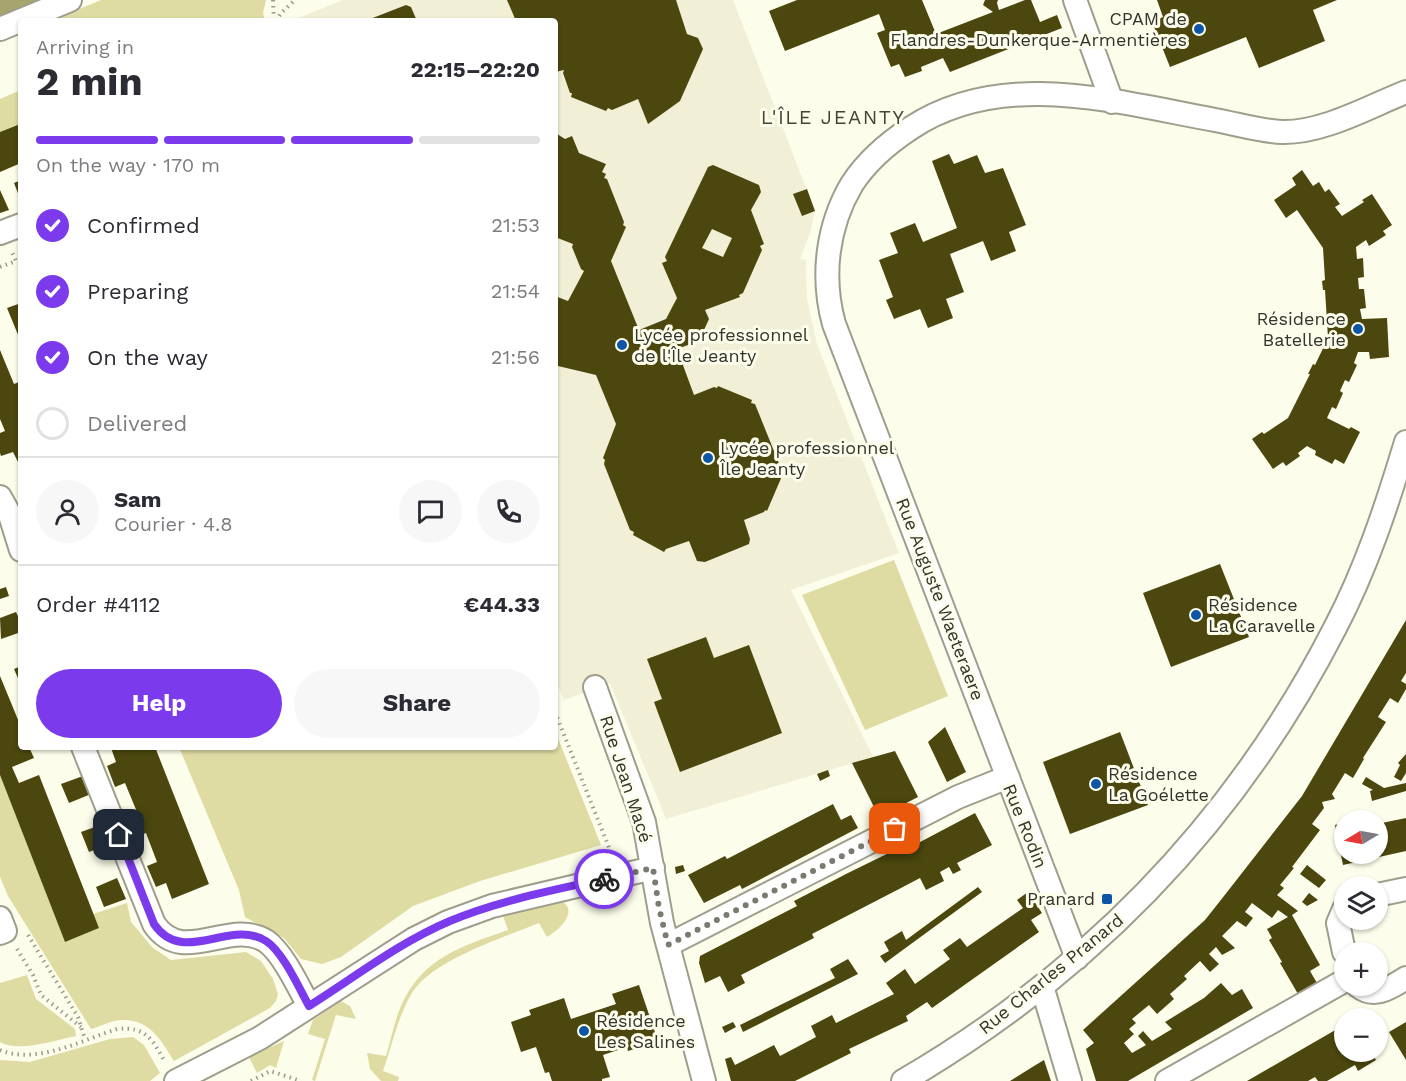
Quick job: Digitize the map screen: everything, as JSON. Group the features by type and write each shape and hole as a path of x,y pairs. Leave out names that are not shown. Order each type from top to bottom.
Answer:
{"street":[{"path":"27,18 70,0"},
{"path":"1075,0 1112,102"},
{"path":"0,29 18,22"},
{"name":"Rue Auguste Waeteraere","path":"1008,777 834,324 828,298 827,279 830,245 842,203 864,167 900,135 933,116 964,104 1017,94 1053,94 1112,102 1268,130 1291,131 1327,124 1406,92"},
{"path":"0,233 18,226"},
{"name":"Rue Charles Pranard","path":"903,1081 996,1021 1077,958 1152,888 1184,854 1279,726 1336,628 1402,470 1406,442"},
{"path":"0,497 10,515 18,540"},
{"name":"Rue Jean Macé","path":"595,687 640,808 659,908 704,1081"},
{"path":"84,750 154,924 160,932 167,938 183,943 234,935 257,937 267,942 280,957 309,1006"},
{"name":"Rue Rodin","path":"668,945 964,794 1008,777 1077,958"},
{"path":"176,1081 260,1038 414,939 464,915 591,881 653,868"},
{"path":"1388,893 1406,889"},
{"path":"1388,987 1406,978"},
{"path":"1042,986 1070,1081"},
{"path":"1167,1081 1334,987"}],"path":[{"path":"273,0 275,18"},
{"path":"277,18 295,0"},
{"path":"558,720 612,856 653,868"},
{"path":"2,927 33,975 41,995 83,1028"},
{"path":"2,927 26,932 78,1017 85,1039"},
{"path":"0,1050 26,1055 62,1047 117,1029 137,1029 153,1041 176,1081"},
{"path":"251,1081 270,1071 301,1081"}],"shaded area":[{"path":"0,0 43,0 0,17"},
{"path":"101,0 266,0 264,18 57,18"},
{"name":"Lycée professionnel Île Jeanty","path":"343,0 733,0 815,211 800,259 806,260 807,299 817,344 899,553 791,590 873,757 666,819 610,683 564,700 558,686 558,18 298,18"},
{"path":"18,91 18,124 0,132 0,99"},
{"path":"894,560 948,696 865,730 802,595"},
{"path":"558,738 601,845 480,881 413,906 341,957 322,964 301,959 284,938 245,917 239,890 180,750 558,750"},
{"path":"0,775 65,942 99,928 93,914 127,903 131,922 153,948 171,960 246,952 261,961 273,979 278,994 276,1001 270,1008 174,1061 155,1033 142,1024 120,1020 91,1029 8,896 0,877"},
{"path":"558,899 565,903 568,913 563,924 547,937 539,923 457,957 441,966 417,986 401,1016 383,1071 399,1077 398,1081 381,1081 370,1069 367,1053 386,1056 401,1006 420,976 432,965 459,948 508,930 503,916"},
{"path":"27,975 36,999 75,1029 76,1036 27,1046 0,1042 0,983"},
{"path":"341,1001 350,1006 356,1019 336,1015 315,1081 312,1080 325,1039 308,1034 313,1020"},
{"path":"133,1037 144,1045 160,1073 150,1081 0,1081 0,1060 30,1062 110,1039"},
{"path":"284,1041 276,1068 270,1065 257,1073 249,1057"}],"building":[{"path":"507,0 676,0 687,34 698,38 703,49 680,101 648,124 638,99 612,110 608,108 606,111 571,97 572,93 570,93 563,73 564,70 558,71 558,18 515,18"},
{"path":"797,0 922,0 936,34 993,12 983,5 985,0 998,0 999,10 1031,0 1040,22 1057,15 1062,28 950,72 943,58 921,67 922,71 905,77 899,64 891,67 877,33 885,30 879,14 785,51 769,11"},
{"path":"1157,0 1337,0 1313,10 1325,41 1259,68 1246,37 1170,67 1152,22 1163,17"},
{"path":"406,5 411,7 416,18 373,18"},
{"path":"18,125 18,164 0,172 0,132"},
{"name":"Lycée professionnel de l'Île Jeanty","path":"558,135 565,139 572,136 579,153 606,164 602,172 606,174 604,178 607,179 624,222 623,225 626,227 611,261 639,330 666,319 677,298 662,263 667,261 665,257 708,167 713,165 759,185 761,192 751,210 764,244 760,246 762,250 743,293 739,295 740,297 705,310 709,319 699,341 677,349 694,395 718,386 752,400 751,403 755,404 782,471 767,511 744,520 750,539 749,544 705,562 697,561 689,541 666,549 664,552 633,535 634,532 630,530 604,464 603,458 616,424 596,375 558,366 558,297 568,301 584,271 572,247 573,244 558,238","holes":["712,229 732,238 723,257 702,248"]},
{"path":"949,154 954,164 977,155 985,173 1003,168 1026,225 1009,232 1016,251 991,261 983,241 950,254 964,292 946,299 953,318 928,328 920,309 894,319 886,300 893,297 879,260 898,253 890,233 915,223 923,242 957,228 932,161"},
{"name":"Résidence Batellerie","path":"1302,170 1313,186 1319,182 1325,192 1329,189 1340,204 1335,207 1342,216 1372,194 1392,225 1383,231 1386,235 1369,246 1366,240 1356,247 1357,259 1363,258 1364,277 1358,278 1359,289 1364,289 1366,308 1360,309 1362,319 1387,318 1389,357 1370,359 1369,352 1358,352 1354,363 1357,365 1349,382 1345,380 1340,391 1343,393 1336,409 1332,407 1327,418 1360,432 1344,464 1335,459 1332,464 1315,455 1316,451 1307,446 1298,453 1300,456 1286,466 1283,462 1273,469 1252,439 1288,418 1328,338 1325,290 1323,290 1322,281 1325,280 1323,248 1297,210 1286,218 1274,200 1296,185 1292,178"},
{"path":"18,181 18,193 14,183"},
{"path":"807,189 815,211 802,216 793,194"},
{"path":"0,190 9,210 0,213"},
{"path":"18,304 18,335 7,308"},
{"path":"0,350 14,384 18,382 18,462 13,452 1,456 0,433 5,431 0,419"},
{"name":"Résidence La Caravelle","path":"1220,564 1249,637 1171,667 1143,593"},
{"path":"6,587 9,596 0,599 0,589"},
{"path":"16,612 18,633 1,639 0,618"},
{"path":"1406,620 1406,673 1401,681 1406,684 1406,689 1398,703 1390,698 1378,717 1386,722 1353,778 1345,773 1332,794 1335,799 1322,802 1324,808 1312,824 1320,830 1280,885 1284,888 1277,895 1298,911 1292,915 1320,965 1310,971 1317,983 1298,994 1269,940 1272,938 1267,929 1288,917 1278,910 1272,918 1252,903 1245,912 1253,918 1246,927 1237,921 1222,936 1235,948 1222,955 1216,947 1209,954 1219,964 1210,972 1200,961 1184,976 1187,979 1170,994 1174,999 1157,1014 1149,1005 1132,1019 1136,1023 1129,1029 1134,1034 1124,1043 1132,1053 1146,1045 1138,1036 1143,1031 1152,1041 1172,1029 1165,1022 1204,998 1221,983 1232,995 1242,989 1253,1008 1128,1081 1096,1081 1086,1049 1094,1043 1083,1030 1205,920 1224,896 1302,796"},
{"path":"706,637 714,658 749,645 782,733 680,772 654,702 662,699 647,659"},
{"path":"0,676 18,720 18,750 30,750 34,758 12,767 19,783 39,775 99,928 65,942 0,775"},
{"path":"945,727 966,772 947,782 928,742"},
{"name":"Résidence La Goélette","path":"1120,732 1148,805 1070,834 1043,762"},
{"path":"112,750 156,750 209,884 172,899 166,883 156,887 147,866 157,862 146,833 135,837 127,816 137,812 125,783 115,787 107,766 116,762"},
{"path":"895,751 918,797 879,817 852,763"},
{"path":"1406,754 1406,773 1401,781 1394,777 1400,765 1398,763"},
{"path":"828,770 830,776 820,781 817,774"},
{"path":"83,776 91,794 69,803 61,784"},
{"path":"1366,777 1384,788 1406,783 1406,791 1372,801 1370,791 1373,790 1362,784"},
{"path":"833,804 841,820 851,815 858,828 742,889 740,885 704,903 688,875 725,856 727,859"},
{"path":"975,813 992,845 957,863 961,870 953,874 949,867 940,872 944,881 926,890 920,878 812,934 814,938 741,975 745,983 728,992 720,976 705,983 699,963 700,956 797,906 794,901 903,846 905,850"},
{"path":"1406,818 1406,851 1388,855 1388,822"},
{"path":"103,824 110,844 89,852 81,832"},
{"path":"683,865 685,871 676,874 675,867"},
{"path":"1307,865 1326,880 1319,888 1300,874"},
{"path":"117,878 126,899 104,907 96,887"},
{"path":"978,887 982,892 885,963 880,956 889,951 884,942 902,931 906,940"},
{"path":"1028,892 1042,913 1031,920 1039,932 932,1008 927,1002 906,1016 908,1021 849,1049 851,1053 795,1081 731,1081 725,1059 731,1057 735,1065 774,1045 780,1056 816,1037 811,1026 832,1015 836,1023 894,994 886,983 905,969 915,984 950,959 943,950 960,938 967,947 1023,908 1017,900"},
{"path":"1309,893 1318,900 1307,906 1302,902"},
{"path":"848,959 858,974 743,1032 740,1025 835,978 830,969"},
{"name":"Résidence Les Salines","path":"639,985 658,1041 628,1051 627,1047 603,1055 610,1077 602,1081 552,1081 549,1072 545,1073 536,1047 521,1052 511,1022 531,1015 529,1010 564,998 571,1019 616,1004 612,994"},
{"path":"733,1022 736,1027 725,1033 722,1027"},
{"path":"1406,1022 1406,1060 1389,1032"},
{"path":"1334,1031 1334,1062 1373,1062 1358,1071 1355,1065 1327,1081 1318,1081 1315,1077 1308,1081 1247,1081"},
{"path":"1044,1060 1051,1081 1010,1081 1034,1066"}],"way so far":[{"path":"604,879 653,868 668,945 895,829"}],"place":[{"name":"CPAM de Flandres-Dunkerque-Armentières","path":"1199,29"},
{"name":"Résidence Batellerie","path":"1358,329"},
{"name":"Lycée professionnel de l'Île Jeanty","path":"622,345"},
{"name":"Lycée professionnel Île Jeanty","path":"708,458"},
{"name":"Résidence La Caravelle","path":"1196,615"},
{"name":"Résidence La Goélette","path":"1096,784"},
{"name":"Pranard","path":"1107,899"},
{"name":"Résidence Les Salines","path":"584,1031"}],"district":[{"name":"L'ÎLE JEANTY","path":"833,117"}],"route":[{"path":"119,835 154,924 160,932 167,938 183,943 234,935 257,937 274,949 309,1006 414,939 464,915 604,879"}]}
